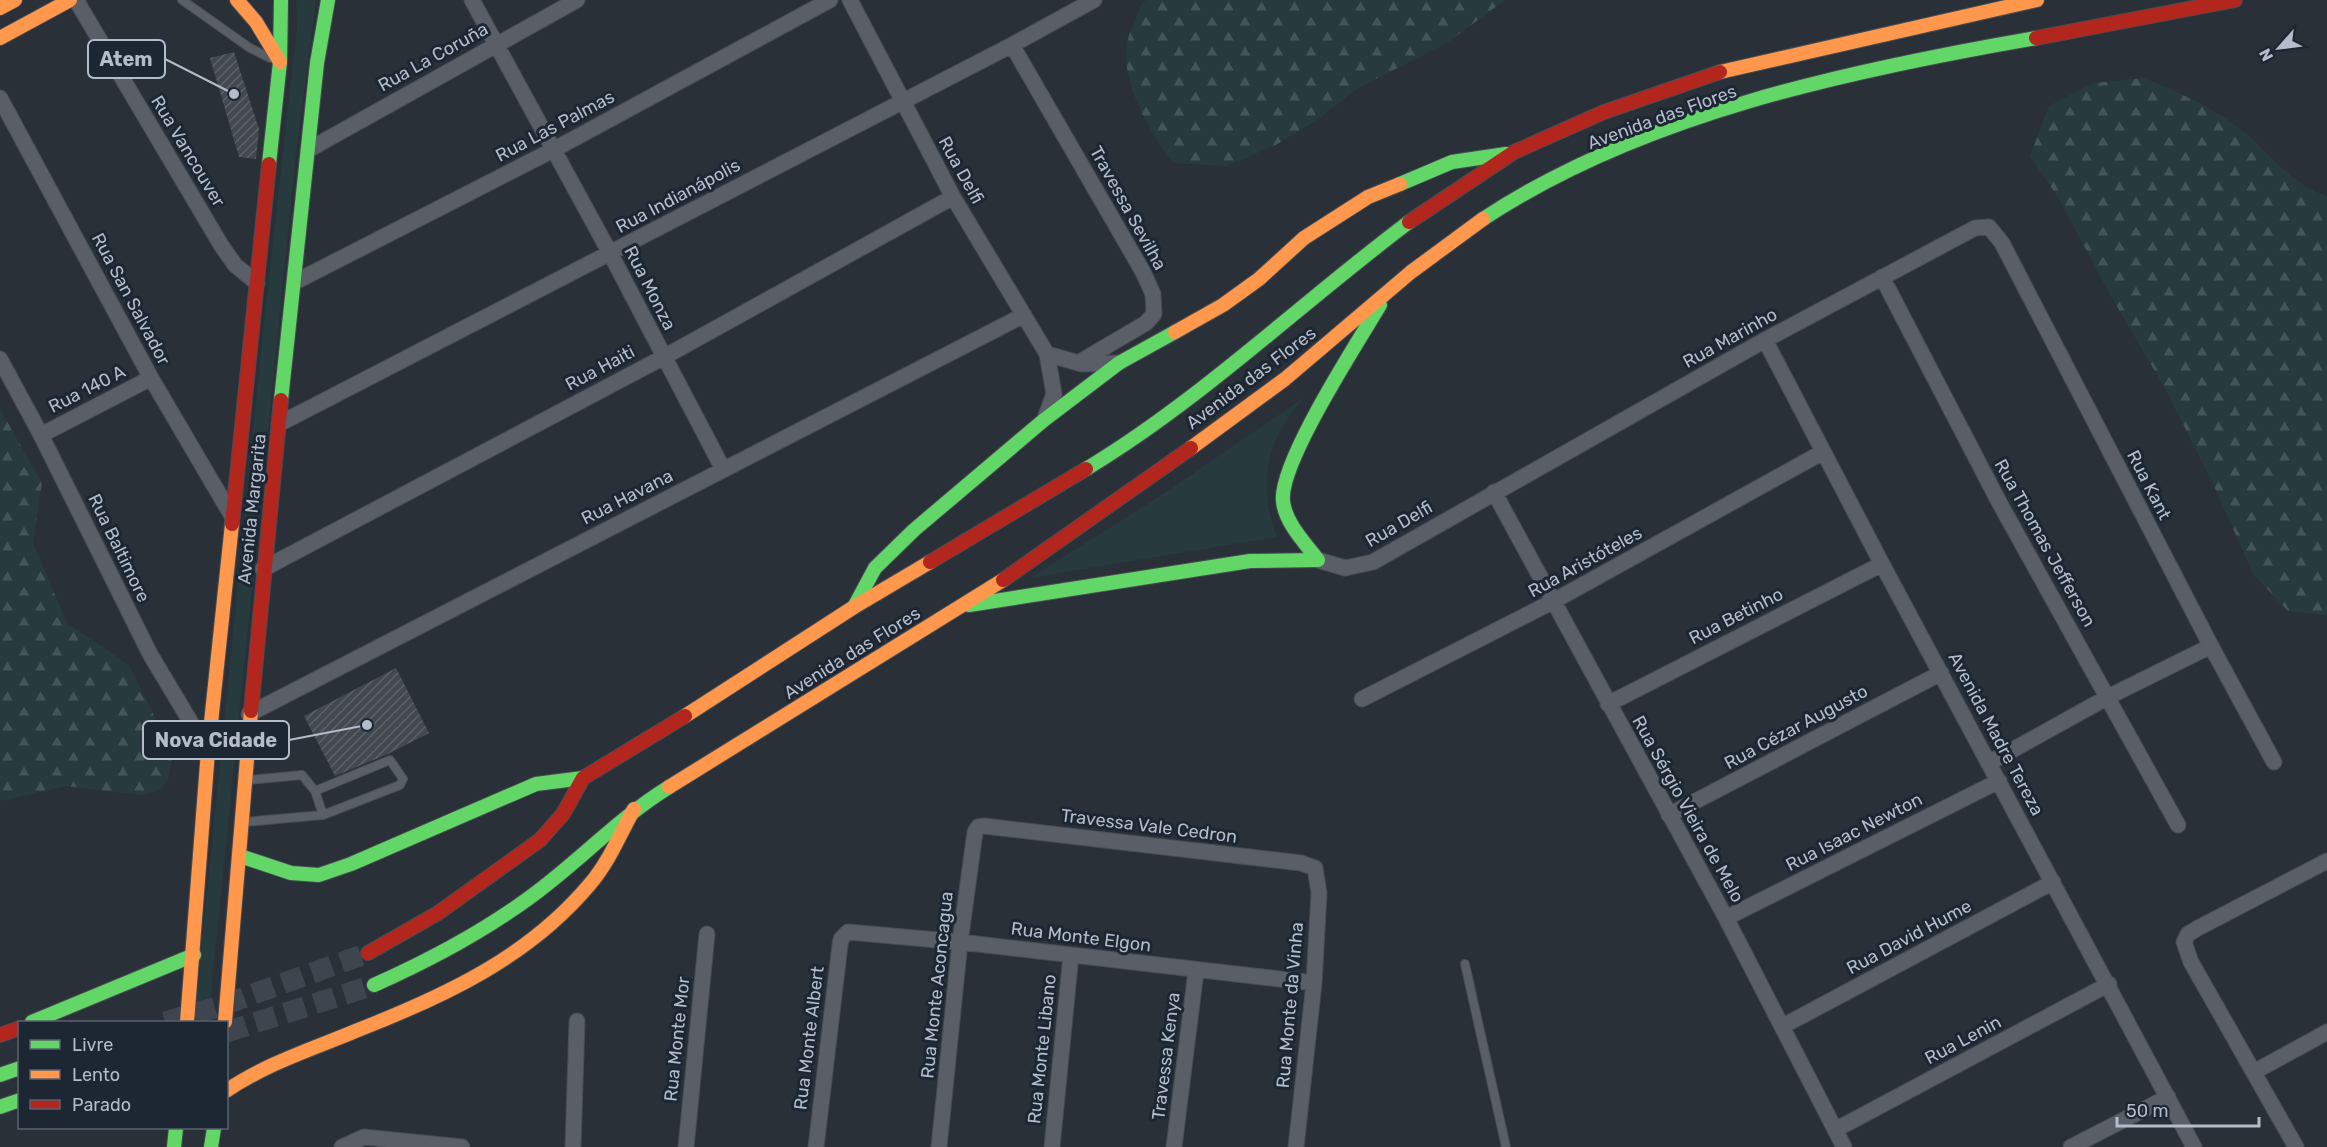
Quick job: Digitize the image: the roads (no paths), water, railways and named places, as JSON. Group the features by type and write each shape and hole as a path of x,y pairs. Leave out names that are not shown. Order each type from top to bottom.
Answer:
{"main road":[{"path":"0,8 15,0"},
{"path":"0,38 70,0"},
{"path":"237,0 256,22 280,63"},
{"name":"Avenida Margarita","path":"187,1021 208,751 280,63 281,0"},
{"name":"Avenida Margarita","path":"225,1021 240,856 249,714 263,569 317,63 328,0"},
{"name":"Avenida das Flores","path":"368,953 438,912 540,840 563,814 583,778 682,718 854,607 1090,466 1202,389 1358,260 1428,208 1514,152 1604,111 1738,66 2037,0"},
{"name":"Avenida das Flores","path":"374,985 423,964 510,912 547,885 634,808 963,606 1047,549 1291,375 1391,288 1450,243 1524,194 1562,174 1721,112 1849,77 1983,48 2235,0"},
{"path":"854,607 875,568 915,530 1044,420 1119,363 1223,304 1259,279 1304,238 1368,197 1452,162 1514,152"},
{"path":"1318,560 1292,524 1283,500 1284,482 1290,463 1342,368 1391,288"},
{"path":"963,606 1250,561 1318,560"},
{"path":"240,856 291,873 319,875 351,864 536,784 583,778"},
{"path":"228,1090 254,1072 448,992 525,947 566,911 592,882 634,808"},
{"path":"38,1021 194,955"},
{"path":"0,1035 18,1029"},
{"path":"0,1075 18,1069"},
{"path":"0,1107 18,1101"},
{"path":"174,1147 176,1129"},
{"path":"211,1147 213,1129"}],"street":[{"name":"Rua Vancouver","path":"76,0 221,245 235,264 257,283"},
{"name":"Rua Monza","path":"472,0 610,253 723,469"},
{"name":"Rua La Coruña","path":"308,150 577,0"},
{"name":"Rua Las Palmas","path":"295,282 553,150 830,0"},
{"name":"Rua Delfi","path":"850,0 953,197 1047,354 1054,394 1044,420"},
{"name":"Rua Indianápolis","path":"279,424 1012,45 1094,0"},
{"name":"Travessa Sevilha","path":"1012,45 1143,272 1153,294 1154,314 1146,322 1078,363"},
{"name":"Rua San Salvador","path":"0,98 151,378 232,516"},
{"name":"Rua Haiti","path":"263,569 664,357 953,197"},
{"name":"Rua Marinho","path":"1494,492 1882,277 1975,228 1989,227"},
{"name":"Rua Kant","path":"1989,227 2002,243 2211,646 2274,762"},
{"name":"Rua Thomas Jefferson","path":"1882,277 1999,502 2178,825"},
{"name":"Rua Havana","path":"249,714 1024,315"},
{"name":"Avenida Madre Tereza","path":"1765,340 1882,564 2109,984 2194,1147"},
{"path":"1047,354 1078,363 1119,363"},
{"name":"Rua Baltimore","path":"0,359 41,435 150,654 208,751"},
{"name":"Rua 140 A","path":"41,435 151,378"},
{"name":"Rua Aristóteles","path":"1362,699 1552,602 1823,452"},
{"name":"Rua Delfi","path":"1318,560 1345,568 1363,566 1494,492"},
{"name":"Rua Sérgio Vieira de Melo","path":"1494,492 1726,918 1844,1147"},
{"name":"Rua Betinho","path":"1608,704 1882,564"},
{"path":"1989,763 2109,697 2211,646"},
{"name":"Rua Cézar Augusto","path":"1669,815 1941,673"},
{"name":"Rua Isaac Newton","path":"1726,918 1999,781"},
{"name":"Travessa Vale Cedron","path":"978,827 1301,863 1315,868"},
{"name":"Rua Monte Aconcagua","path":"939,1147 960,942 978,827"},
{"path":"2296,1147 2191,962 2184,942 2188,934 2198,928 2327,861"},
{"name":"Rua Monte da Vinha","path":"1296,1147 1314,982 1319,893 1315,868"},
{"name":"Rua David Hume","path":"1783,1026 2053,882"},
{"name":"Rua Monte Elgon","path":"844,935 854,931 1196,971 1314,982"},
{"name":"Rua Monte Mor","path":"686,1147 707,934"},
{"name":"Rua Monte Albert","path":"816,1147 840,945 844,935"},
{"name":"Rua Monte Libano","path":"1052,1147 1071,955"},
{"name":"Travessa Kenya","path":"1174,1147 1196,971"},
{"name":"Rua Lenin","path":"1835,1130 2109,984"},
{"path":"573,1147 577,1021"},
{"path":"2254,1072 2327,1032"},
{"path":"2071,1147 2168,1097"},
{"path":"342,1147 364,1137 462,1147"}],"lane":[{"path":"183,0 250,48 280,63"},
{"path":"242,822 323,815 400,785 403,779 390,760 315,791"},
{"path":"245,780 302,776 315,791 323,815"},
{"path":"1465,964 1506,1147"}],"tunnel":[{"path":"168,1021 217,1007 368,953"},
{"path":"228,1031 374,985"}],"place":[{"name":"Atem","path":"234,94"},
{"name":"Nova Cidade","path":"367,725"}]}
